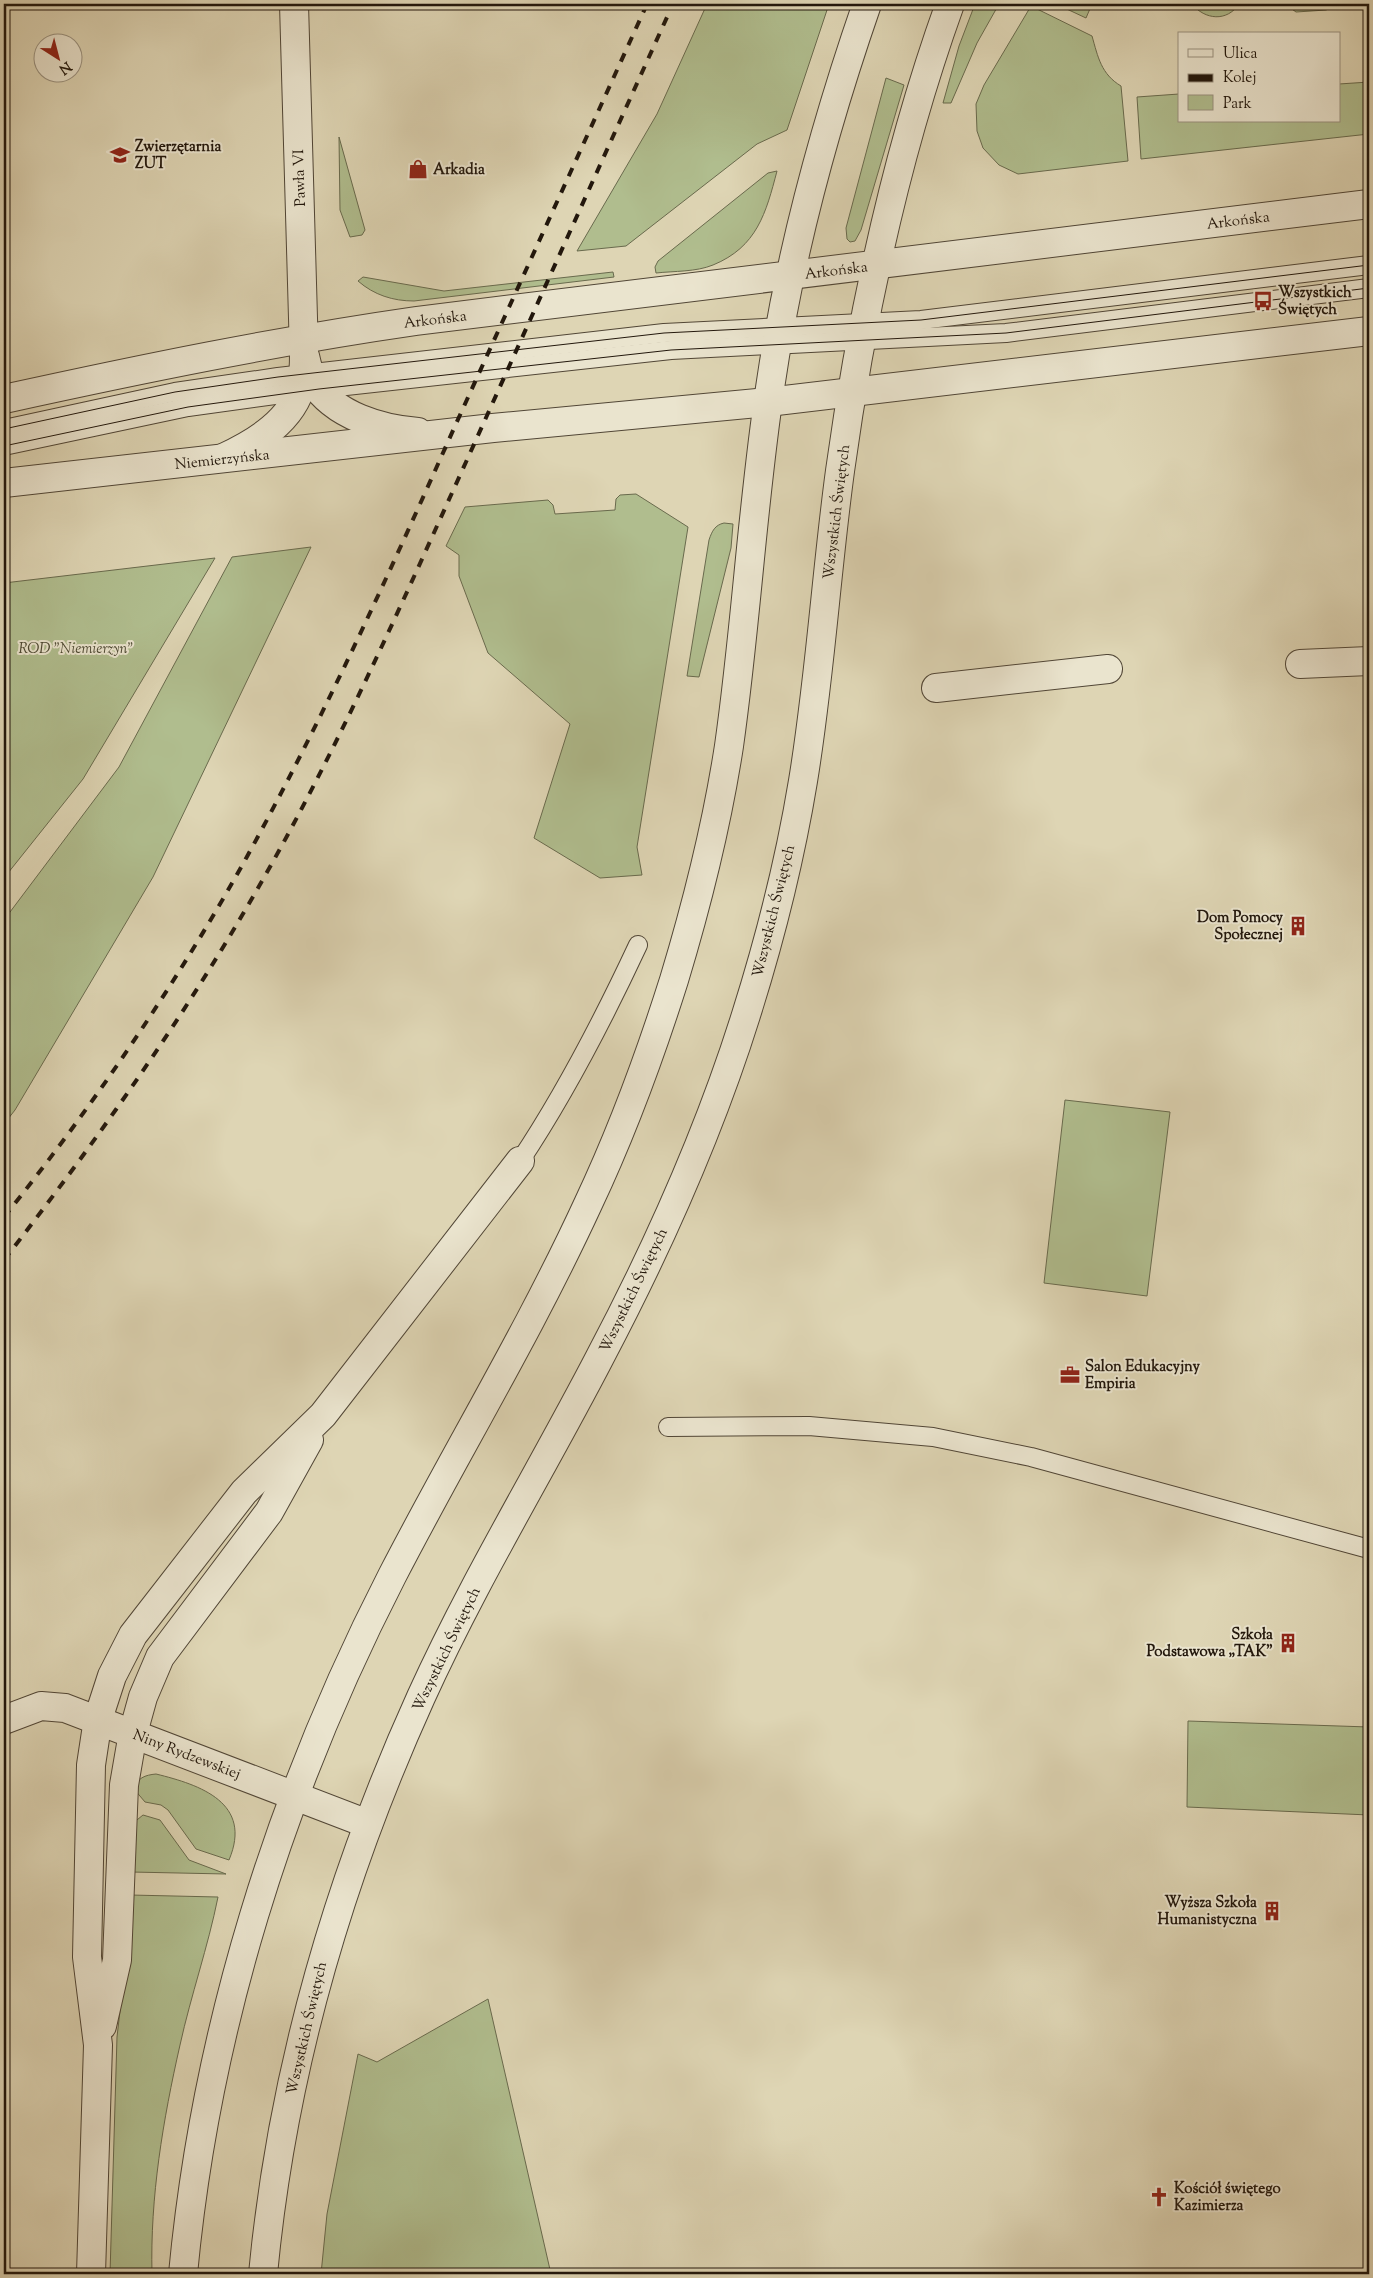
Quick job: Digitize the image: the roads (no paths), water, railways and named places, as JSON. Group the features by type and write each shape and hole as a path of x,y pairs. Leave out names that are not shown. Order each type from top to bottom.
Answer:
{"street":[{"name":"Pawła VI","path":"294,4 306,370"},
{"path":"183,2274 195,2171 220,2041 257,1903 293,1795 330,1707 391,1578 542,1298 587,1207 616,1140 647,1059 674,979 695,906 728,752 768,402 778,336 791,275 824,144 867,4"},
{"name":"Wszystkich Świętych","path":"263,2274 275,2175 306,2022 323,1956 368,1824 421,1696 460,1616 600,1358 650,1258 695,1157 747,1013 772,922 803,783 838,480 862,333 876,265 910,124 950,4"},
{"name":"Arkońska","path":"306,370 416,321 1369,204"},
{"path":"4,399 195,358 306,370 324,396 358,418 381,427 440,434 617,415 768,402 1369,331"},
{"path":"219,460 246,447 267,433 283,417 306,370"},
{"name":"Niemierzyńska","path":"4,483 440,434"},
{"path":"1300,664 1369,661"},
{"path":"936,688 1108,669"},
{"path":"91,2274 98,2045 87,1957 91,1764 98,1719 112,1676 133,1635 244,1492 323,1415 520,1161"},
{"path":"98,2045 117,1960 124,1785 133,1733 143,1697 160,1657 269,1512 323,1415"},
{"name":"Niny Rydzewskiej","path":"4,1720 41,1706 65,1708 98,1719 368,1824"}],"lane":[{"path":"862,333 940,318 1369,265"},
{"path":"4,429 185,390 306,370 664,333 778,336 862,333 1006,333 1369,288"},
{"path":"4,446 161,412 306,370"},
{"path":"520,1161 541,1130 581,1060 638,945"},
{"path":"668,1427 809,1426 933,1437 1031,1457 1369,1549"}],"tram line":[{"path":"4,429 175,392 278,377 664,333 921,320 1369,265"},
{"path":"4,446 188,407 319,389 671,350 1006,333 1369,288"}],"railway":[{"path":"4,1217 69,1133 131,1045 218,908 273,809 328,701 380,592 647,4"},
{"path":"4,1260 73,1169 172,1028 233,931 290,830 344,726 394,621 673,4"}],"place":[{"name":"Zwierzętarnia ZUT","path":"120,155"},
{"name":"Arkadia","path":"418,169"},
{"name":"Wszystkich Świętych","path":"1263,301"},
{"name":"Dom Pomocy Społecznej","path":"1298,926"},
{"name":"Salon Edukacyjny Empiria","path":"1070,1375"},
{"name":"Szkoła Podstawowa „TAK”","path":"1288,1643"},
{"name":"Wyższa Szkoła Humanistyczna","path":"1272,1911"},
{"name":"Kościół świętego Kazimierza","path":"1159,2197"}],"park label":[{"name":"ROD \"Niemierzyn\"","path":"76,648"}]}
